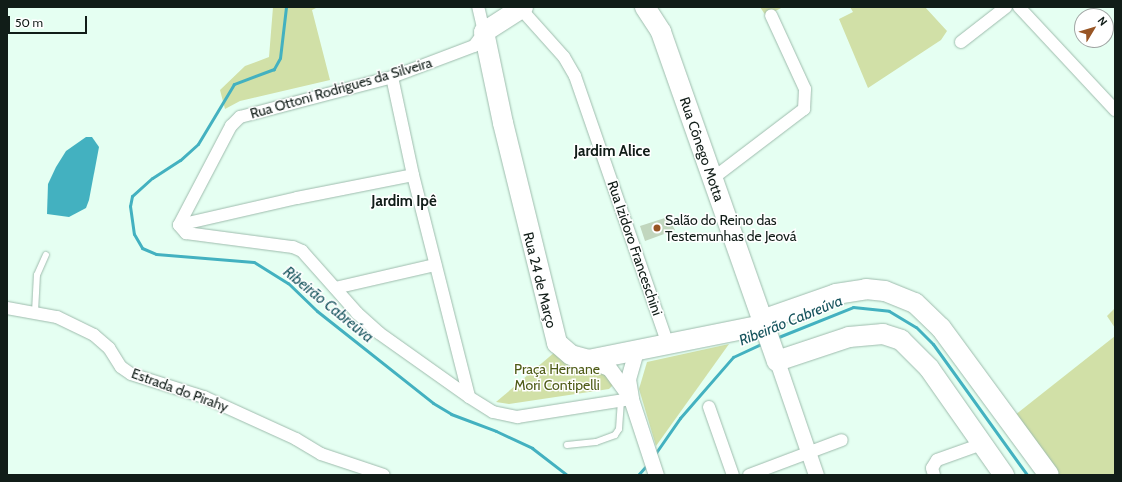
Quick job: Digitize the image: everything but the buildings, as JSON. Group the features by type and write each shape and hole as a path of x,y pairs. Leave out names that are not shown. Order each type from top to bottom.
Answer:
{"main road":[{"name":"Rua Cônego Motta","path":"645,7 661,32 768,337"},
{"path":"484,32 522,8"},
{"name":"Rua 24 de Março","path":"484,32 503,123 553,335 561,348 588,360 611,362 636,351 668,344 768,337"},
{"path":"768,337 836,294 866,289 885,291 915,303 941,328 1049,475"},
{"path":"768,337 849,337 883,334 901,340 929,368 1004,475"}],"street":[{"name":"Rua 24 de Março","path":"478,7 484,32"},
{"path":"961,42 1006,7"},
{"path":"1019,7 1115,110"},
{"name":"Rua Izidoro Franceschini","path":"522,8 567,61 575,76 668,344"},
{"path":"712,179 804,109 805,89 771,15"},
{"name":"Rua Ottoni Rodrigues da Silveira","path":"179,225 231,126 240,117 392,76 474,46 484,32"},
{"path":"392,76 413,175 469,397"},
{"path":"413,175 297,198 179,225 186,233 293,247 302,251 335,288 379,333 469,397 493,412 517,417 626,400"},
{"path":"335,288 435,265"},
{"name":"Estrada do Pirahy","path":"7,308 57,317 94,335 109,348 121,367 131,374 204,397 296,439 321,454 384,475"},
{"name":"Rua Cônego Motta","path":"768,337 816,475"},
{"path":"626,400 628,378 636,351"},
{"path":"611,362 647,449 655,473"},
{"path":"710,407 733,475"},
{"path":"749,475 842,440"},
{"path":"934,475 932,468 937,460 982,444"}],"lane":[{"path":"35,312 37,275 46,255"},
{"path":"567,446 596,442 615,435 619,429 626,400"}],"green space":[{"path":"273,7 318,7 312,10 330,80 240,101 225,109 220,90 245,66 269,57"},
{"path":"760,7 783,7 766,16"},
{"path":"850,7 925,7 947,31 941,40 868,88 839,19 853,12"},
{"path":"1115,308 1115,328 1107,316"},
{"path":"1115,336 1115,475 1058,475 1015,415"},
{"path":"729,344 656,446 639,389 647,362"},
{"name":"Praça Hernane Mori Contipelli","path":"555,352 605,371 613,385 609,389 509,404 496,402"}],"water":[{"path":"86,137 92,137 99,147 89,200 86,208 69,217 47,214 48,184 56,167 66,151"}],"waterway":[{"name":"Ribeirão Cabreúva","path":"286,7 280,58 274,69 234,84 198,144 180,160 152,178 132,196 130,206 134,234 142,248 156,254 254,262 288,283 317,311 433,403 451,414 496,431 532,448 567,475"},
{"name":"Ribeirão Cabreúva","path":"776,338 853,307 889,311 916,327 933,344 1027,475"},
{"name":"Ribeirão Cabreúva","path":"655,454 680,418 733,357 763,343"},
{"name":"Ribeirão Cabreúva","path":"638,475 647,465"}],"place":[{"name":"Salão do Reino das Testemunhas de Jeová","path":"657,228"}],"district":[{"name":"Jardim Alice","path":"612,152"},
{"name":"Jardim Ipê","path":"404,202"}]}
